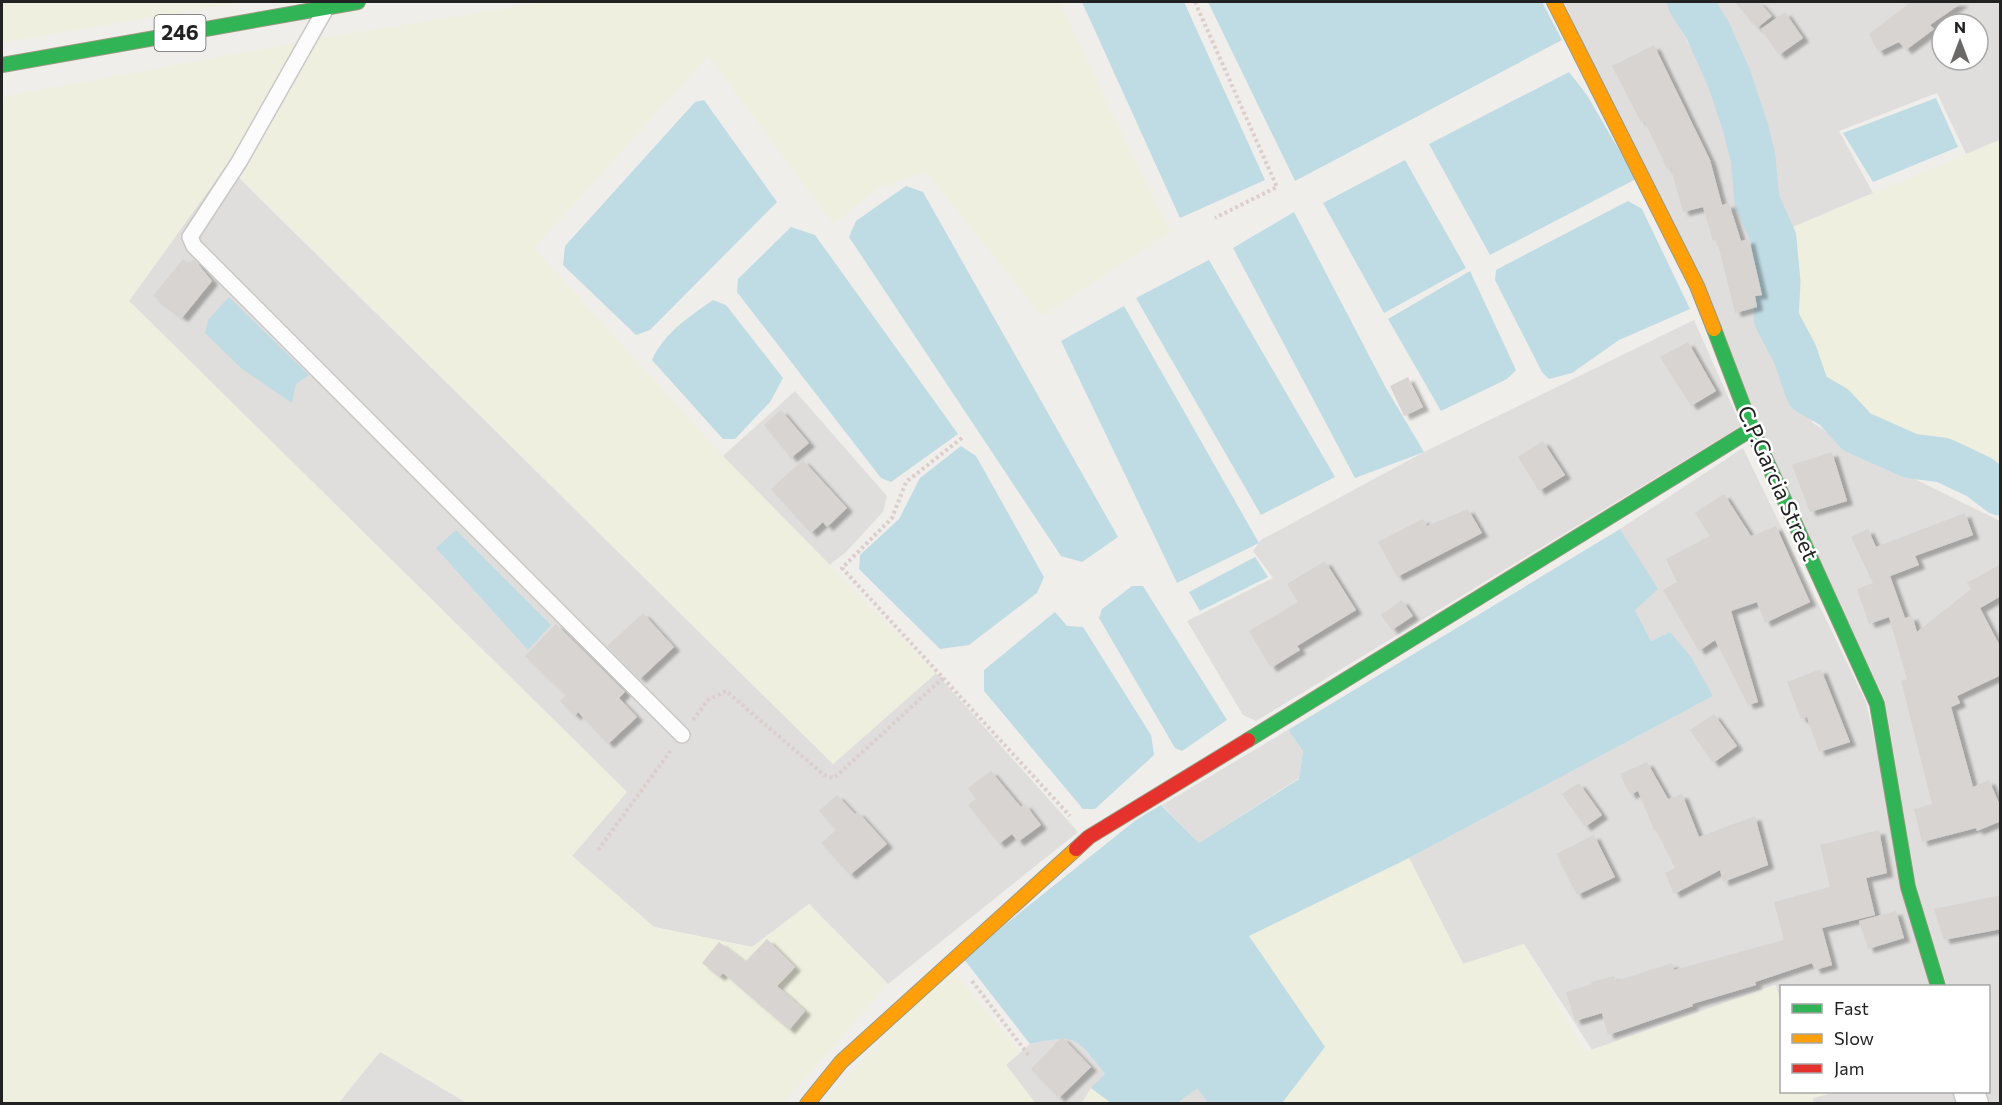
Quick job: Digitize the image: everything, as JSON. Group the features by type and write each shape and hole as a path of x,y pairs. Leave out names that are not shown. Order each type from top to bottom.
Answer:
{"main road":[{"name":"246","path":"2,65 358,2"},
{"name":"C.P.Garcia Street","path":"1554,2 1697,286 1752,429 1877,704 1908,887 1937,985"},
{"path":"807,1104 841,1062 954,957 1089,837 1595,528 1752,429"}],"lane":[{"path":"326,7 239,162 190,237 194,246 682,735"}],"path":[{"path":"1195,2 1277,187 1215,218"},
{"path":"962,438 906,482 892,518 842,568 1089,837"},
{"path":"598,850 708,700 726,691 824,775 834,778 943,678"},
{"path":"954,957 1030,1057"}],"shaded area":[{"path":"1564,2 1668,2 1680,29 1715,88 1745,156 1748,201 1771,262 1773,296 1767,319 1790,381 1813,423 1848,446 2000,521 2000,1103 1980,1103 1977,1093 1990,1093 1990,985 1947,985 1916,886 1885,701"},
{"path":"1714,2 2000,2 2000,140 1966,154 1937,93 1839,131 1873,193 1786,230 1747,77"},
{"path":"226,165 833,764 936,673 1078,832 888,984 809,904 752,947 654,927 572,856 627,792 129,301"},
{"path":"1694,320 1741,426 1256,721 1243,715 1187,621 1273,578 1253,551 1261,540 1424,452"},
{"path":"795,391 887,496 883,512 846,552 828,566 723,456"},
{"path":"1743,448 1866,702 1930,985 1780,985 1780,1000 1775,985 1592,1050 1524,944 1463,964 1409,858 1713,696 1670,632 1651,641 1635,610 1620,529"},
{"path":"1288,730 1303,751 1299,778 1199,843 1162,805"},
{"path":"1062,1037 1079,1042 1105,1074 1081,1103 1035,1103 1006,1065 1030,1044"},
{"path":"380,1051 467,1103 338,1104"},
{"path":"1197,1087 1208,1103 1178,1104"},
{"path":"1832,1093 1962,1093 1966,1103 1814,1104 1812,1098"}],"green space":[{"path":"2,2 239,2 2,43"},
{"path":"545,2 1059,2 1170,232 1042,316 926,172 878,188 833,224 708,56 534,248 723,456 936,673 833,764 227,165 129,301 627,792 572,856 654,927 752,947 809,904 888,984 783,1103 467,1103 380,1052 338,1103 2,1104 2,97 322,38"},
{"path":"2000,140 2000,483 1951,452 1848,407 1812,384 1789,294 1786,230"},
{"path":"1409,858 1463,964 1524,944 1585,1052 1776,985 1780,999 1780,1093 1832,1093 1813,1098 1814,1104 1282,1103 1325,1047 1248,936"},
{"path":"950,968 1020,1051 1006,1065 1035,1103 821,1104"},
{"path":"1091,1088 1111,1103 1081,1104"}],"water":[{"path":"1082,2 1184,2 1265,180 1180,218"},
{"path":"1208,2 1542,2 1562,40 1295,181"},
{"path":"1569,72 1587,95 1636,179 1490,255 1429,144"},
{"path":"1936,98 1958,147 1873,182 1843,133"},
{"path":"704,100 777,202 650,330 636,335 563,265 565,246 695,102"},
{"path":"1405,160 1466,268 1384,313 1323,203"},
{"path":"906,186 923,192 1118,537 1082,562 1061,556 849,237 856,221"},
{"path":"1628,201 1642,209 1690,309 1619,340 1572,373 1549,379 1542,372 1495,280 1496,270"},
{"path":"1294,212 1386,388 1424,452 1355,478 1233,248"},
{"path":"791,227 815,235 958,434 891,482 881,478 737,292 738,279"},
{"path":"1209,260 1335,477 1261,515 1136,298"},
{"path":"1470,271 1516,370 1507,379 1441,411 1388,319"},
{"path":"229,297 309,375 296,384 292,403 241,368 205,333 208,320"},
{"path":"713,300 726,305 783,378 770,402 735,439 723,439 652,360 670,334 686,319"},
{"path":"1124,306 1259,543 1177,583 1061,341"},
{"path":"961,446 976,456 1044,577 1037,593 969,645 940,649 859,569 860,555 899,519 920,478"},
{"path":"1620,529 1658,589 1635,610 1651,641 1670,632 1691,657 1713,696 1409,858 1249,936 1325,1047 1282,1103 1208,1103 1197,1088 1178,1103 1111,1103 1091,1088 1105,1074 1081,1046 1067,1039 1030,1044 963,958 1136,820 1161,805 1199,843 1299,779 1303,751 1288,730"},
{"path":"456,530 551,625 528,650 436,548"},
{"path":"1255,557 1268,577 1200,611 1189,592"},
{"path":"1132,586 1143,586 1227,720 1182,751 1175,748 1099,618 1102,609"},
{"path":"1055,612 1067,626 1083,627 1151,735 1154,755 1095,809 1083,809 984,691 984,670"}],"building":[{"path":"1735,2 1759,2 1772,16 1757,28"},
{"path":"1911,2 1963,2 1949,12 1930,12 1930,32 1906,50 1899,42 1878,52 1869,34"},
{"path":"1785,12 1803,38 1779,55 1761,29"},
{"path":"1654,45 1710,160 1722,205 1729,203 1741,241 1749,239 1762,295 1755,296 1757,307 1735,313 1717,240 1713,241 1703,207 1683,212 1671,168 1667,169 1644,120 1641,122 1612,66"},
{"path":"183,259 189,264 194,259 212,281 182,318 153,296"},
{"path":"1688,342 1716,391 1691,406 1660,357"},
{"path":"1408,377 1423,407 1404,416 1390,386"},
{"path":"781,410 809,443 791,458 764,425"},
{"path":"1543,441 1565,475 1539,491 1518,457"},
{"path":"1832,452 1847,501 1810,512 1792,465"},
{"path":"803,460 847,508 827,527 823,522 811,533 771,489"},
{"path":"1724,494 1751,536 1776,526 1810,602 1765,623 1757,602 1731,611 1758,702 1748,705 1715,640 1699,651 1663,590 1677,582 1666,559 1710,536 1695,513"},
{"path":"1468,509 1482,533 1397,577 1378,542 1423,519 1427,526"},
{"path":"1965,513 1973,535 1915,556 1919,565 1890,576 1905,618 1912,616 1917,632 1971,589 1967,583 2001,564 2001,596 1980,608 2001,648 2001,675 1957,696 1960,703 1951,707 1973,787 1989,780 2001,808 2001,821 1977,831 1976,828 1922,842 1914,809 1932,804 1901,681 1907,679 1889,617 1869,624 1857,589 1873,583 1851,537 1868,529 1876,547"},
{"path":"1325,561 1356,610 1297,646 1300,650 1271,668 1249,631 1298,602 1287,584"},
{"path":"1402,600 1413,616 1392,630 1381,615"},
{"path":"643,613 674,647 640,679 607,646"},
{"path":"556,624 625,692 619,698 637,717 608,744 578,712 575,716 560,701 566,695 525,656"},
{"path":"1821,669 1850,742 1819,752 1807,717 1801,719 1787,682"},
{"path":"1714,714 1737,746 1713,763 1690,730"},
{"path":"1647,762 1668,799 1682,794 1699,837 1755,816 1768,865 1723,882 1720,870 1674,894 1665,873 1675,868 1654,830 1638,791 1630,795 1620,774"},
{"path":"991,771 1021,807 1025,804 1041,825 1018,842 1012,834 999,844 968,805 976,799 968,788"},
{"path":"1579,783 1602,815 1585,827 1562,794"},
{"path":"837,795 855,814 858,812 887,844 850,875 821,843 836,830 819,811"},
{"path":"1879,830 1887,873 1866,878 1875,915 1822,928 1832,965 1815,970 1812,963 1755,982 1756,985 1692,1004 1693,1006 1608,1035 1602,1013 1575,1021 1566,992 1592,984 1591,982 1614,976 1616,981 1672,963 1674,970 1784,940 1774,902 1830,887 1820,845"},
{"path":"1594,835 1615,877 1577,895 1556,854"},
{"path":"2001,895 2001,929 1944,940 1934,909"},
{"path":"1896,911 1904,938 1868,949 1859,921"},
{"path":"767,939 795,967 777,986 805,1011 789,1030 723,973 719,977 702,963 719,942 745,962"},
{"path":"1062,1037 1091,1067 1059,1098 1031,1069"}],"waterway":[{"path":"1690,2 1708,31 1729,78 1746,129 1753,158 1757,201 1774,239 1778,282 1776,318 1795,354 1808,392 1834,407 1857,432 1911,456 1943,460 1979,477 2000,493"}],"traffic: fast":[{"path":"2,65 358,2"},
{"path":"1714,329 1752,429 1877,704 1908,887 1938,985"},
{"path":"1248,740 1752,429"}],"traffic: slow":[{"path":"1554,2 1697,286 1714,329"},
{"path":"807,1104 841,1062 1076,849"}],"traffic: jam":[{"path":"1076,849 1089,837 1248,740"}]}
